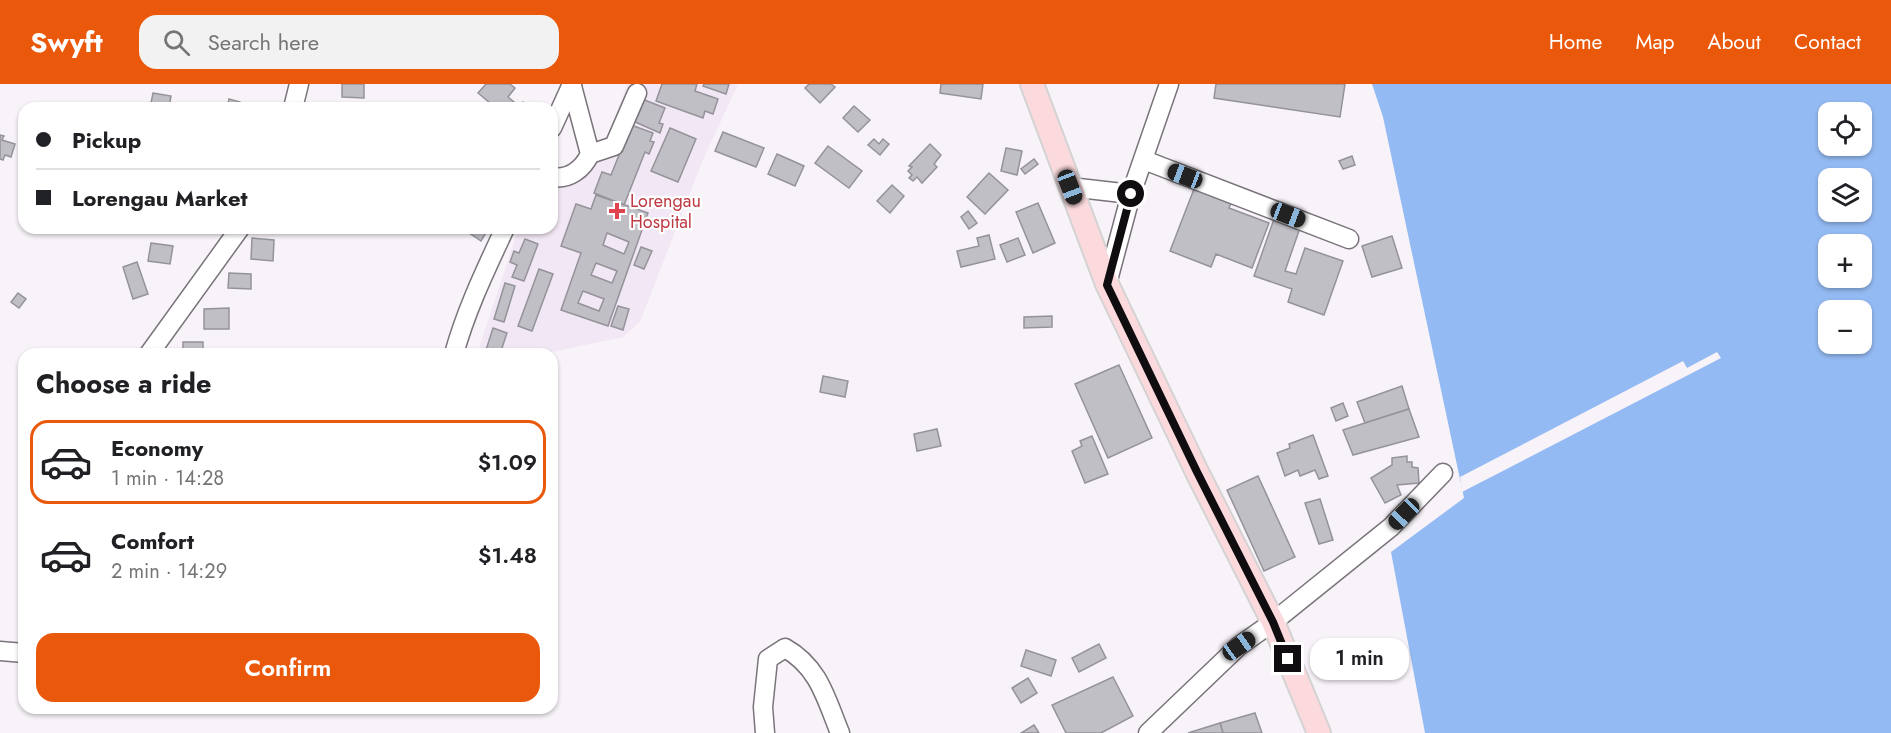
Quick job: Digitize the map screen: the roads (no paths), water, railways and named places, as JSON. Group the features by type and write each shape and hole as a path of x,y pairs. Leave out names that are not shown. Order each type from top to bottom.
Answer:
{"main road":[{"path":"1032,84 1107,285 1192,462 1273,622 1319,733"}],"street":[{"path":"294,102 298,84"},
{"path":"1107,285 1131,194 1169,84"},
{"path":"558,115 572,85"},
{"path":"558,177 573,174 586,163 590,154 572,85"},
{"path":"590,154 614,146 637,93"},
{"path":"1144,160 1349,239"},
{"path":"1070,187 1131,194"},
{"path":"153,348 236,234"},
{"path":"456,348 480,282 502,234"},
{"path":"1148,733 1239,646 1273,622 1391,527 1443,473"},
{"path":"765,733 763,707 768,658 785,648 798,655 816,674 840,733"},
{"path":"0,651 18,652"}],"water":[{"path":"1372,84 1891,84 1891,733 1425,733 1391,552 1464,498 1383,117"}],"place":[{"name":"Lorengau Hospital","path":"617,211"}]}
